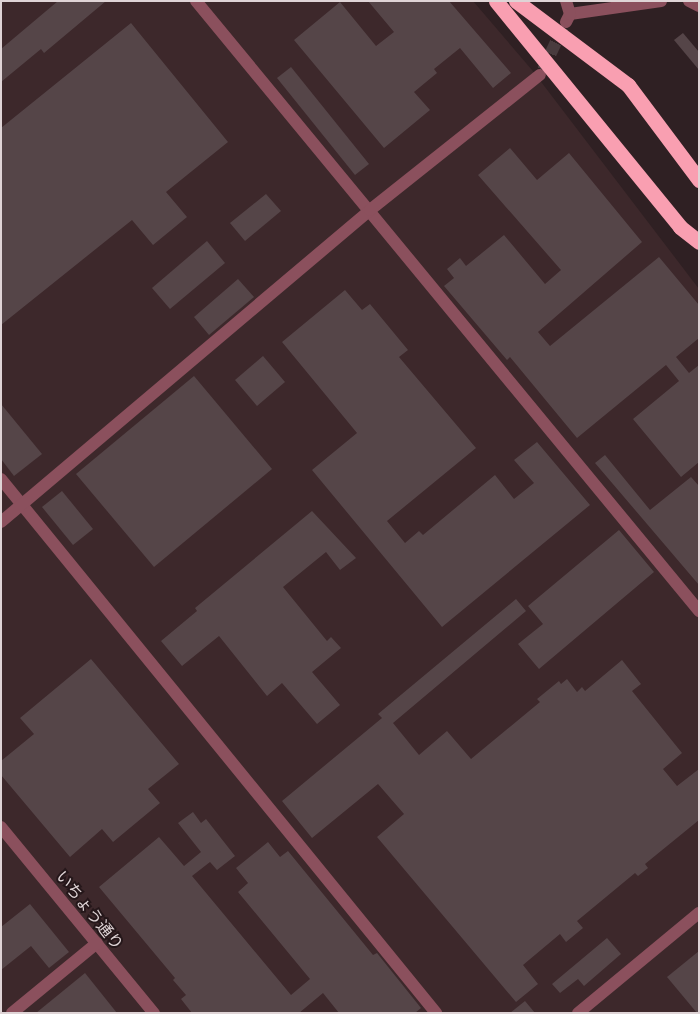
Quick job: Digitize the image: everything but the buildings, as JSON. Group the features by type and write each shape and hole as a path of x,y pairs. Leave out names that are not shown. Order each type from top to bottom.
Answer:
{"highway":[{"path":"496,1 680,227 699,242"},
{"path":"516,1 628,85 699,180"}],"street":[{"path":"196,1 699,611"},
{"path":"567,12 660,1"},
{"path":"690,1 699,6"},
{"path":"1,522 370,210 540,75"},
{"path":"1,479 436,1013"},
{"name":"いちょう通り","path":"1,827 154,1013"},
{"path":"578,1013 699,913"},
{"path":"12,1013 97,943"}],"shaded area":[{"path":"1,1 473,1 532,70 699,289 699,1013 1,1013"}],"tunnel":[{"path":"543,70 563,27"}]}
